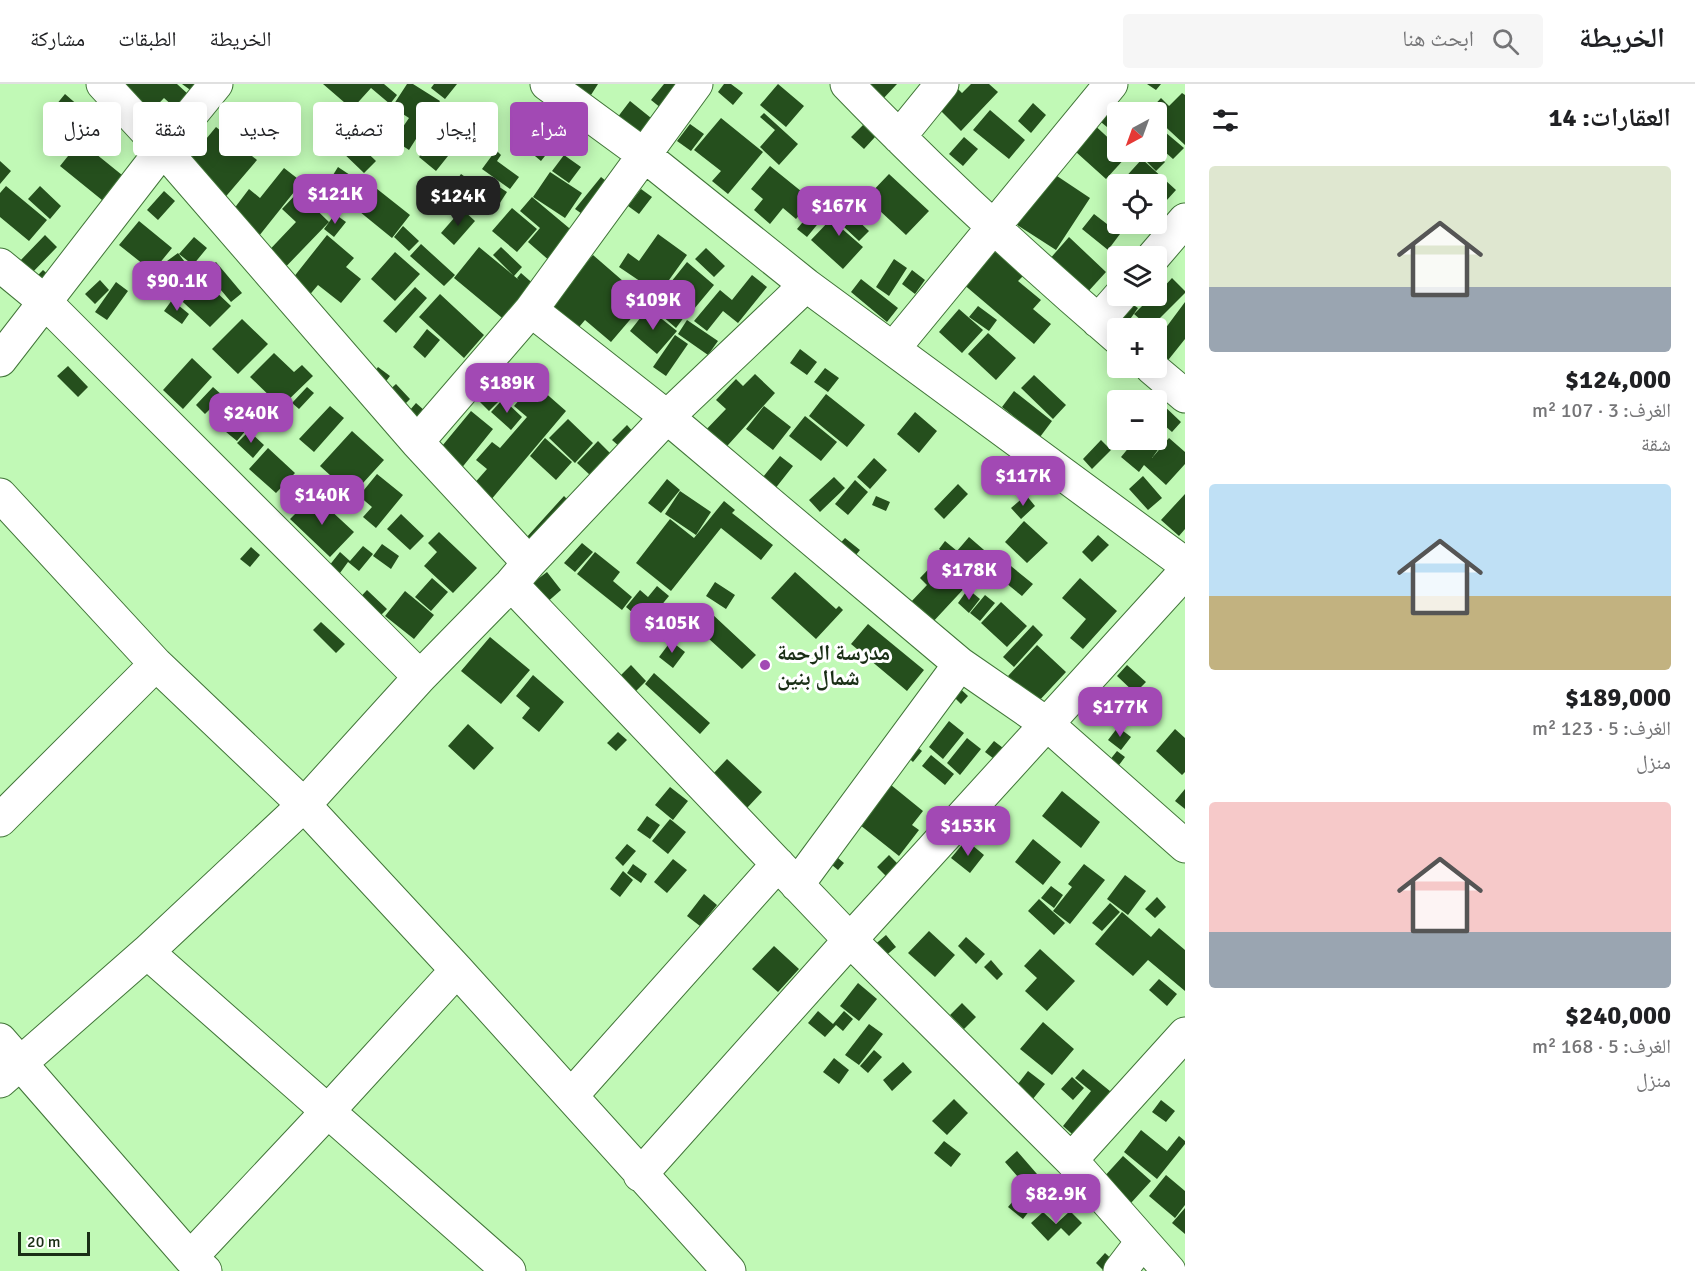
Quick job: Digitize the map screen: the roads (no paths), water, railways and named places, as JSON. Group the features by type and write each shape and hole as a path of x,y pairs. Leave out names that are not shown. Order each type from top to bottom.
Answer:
{"street":[{"path":"103,84 133,116"},
{"path":"201,102 216,84"},
{"path":"547,84 644,155 806,285 1185,564"},
{"path":"417,442 531,310 696,84"},
{"path":"848,84 899,137 993,227 1107,328"},
{"path":"899,137 942,84"},
{"path":"892,349 1111,84"},
{"path":"0,360 158,156"},
{"path":"169,156 417,442 520,574 787,875 1071,1160 1169,1271"},
{"path":"1163,246 1185,220"},
{"path":"0,265 45,302 420,677"},
{"path":"457,970 328,1111 197,1265 7,1061 147,952 304,805 420,677 667,417 806,285"},
{"path":"531,310 667,417 960,664 1047,724 1185,846"},
{"path":"1164,378 1185,396"},
{"path":"0,495 156,664 304,805 457,970 729,1271"},
{"path":"640,1175 1185,572"},
{"path":"0,820 156,664"},
{"path":"571,1096 787,875 960,664"},
{"path":"147,952 509,1271"},
{"path":"1071,1160 1185,1034"},
{"path":"1120,1271 1143,1242"}],"place":[{"name":"مدرسة الرحمة شمال بنين","path":"765,665"}]}
